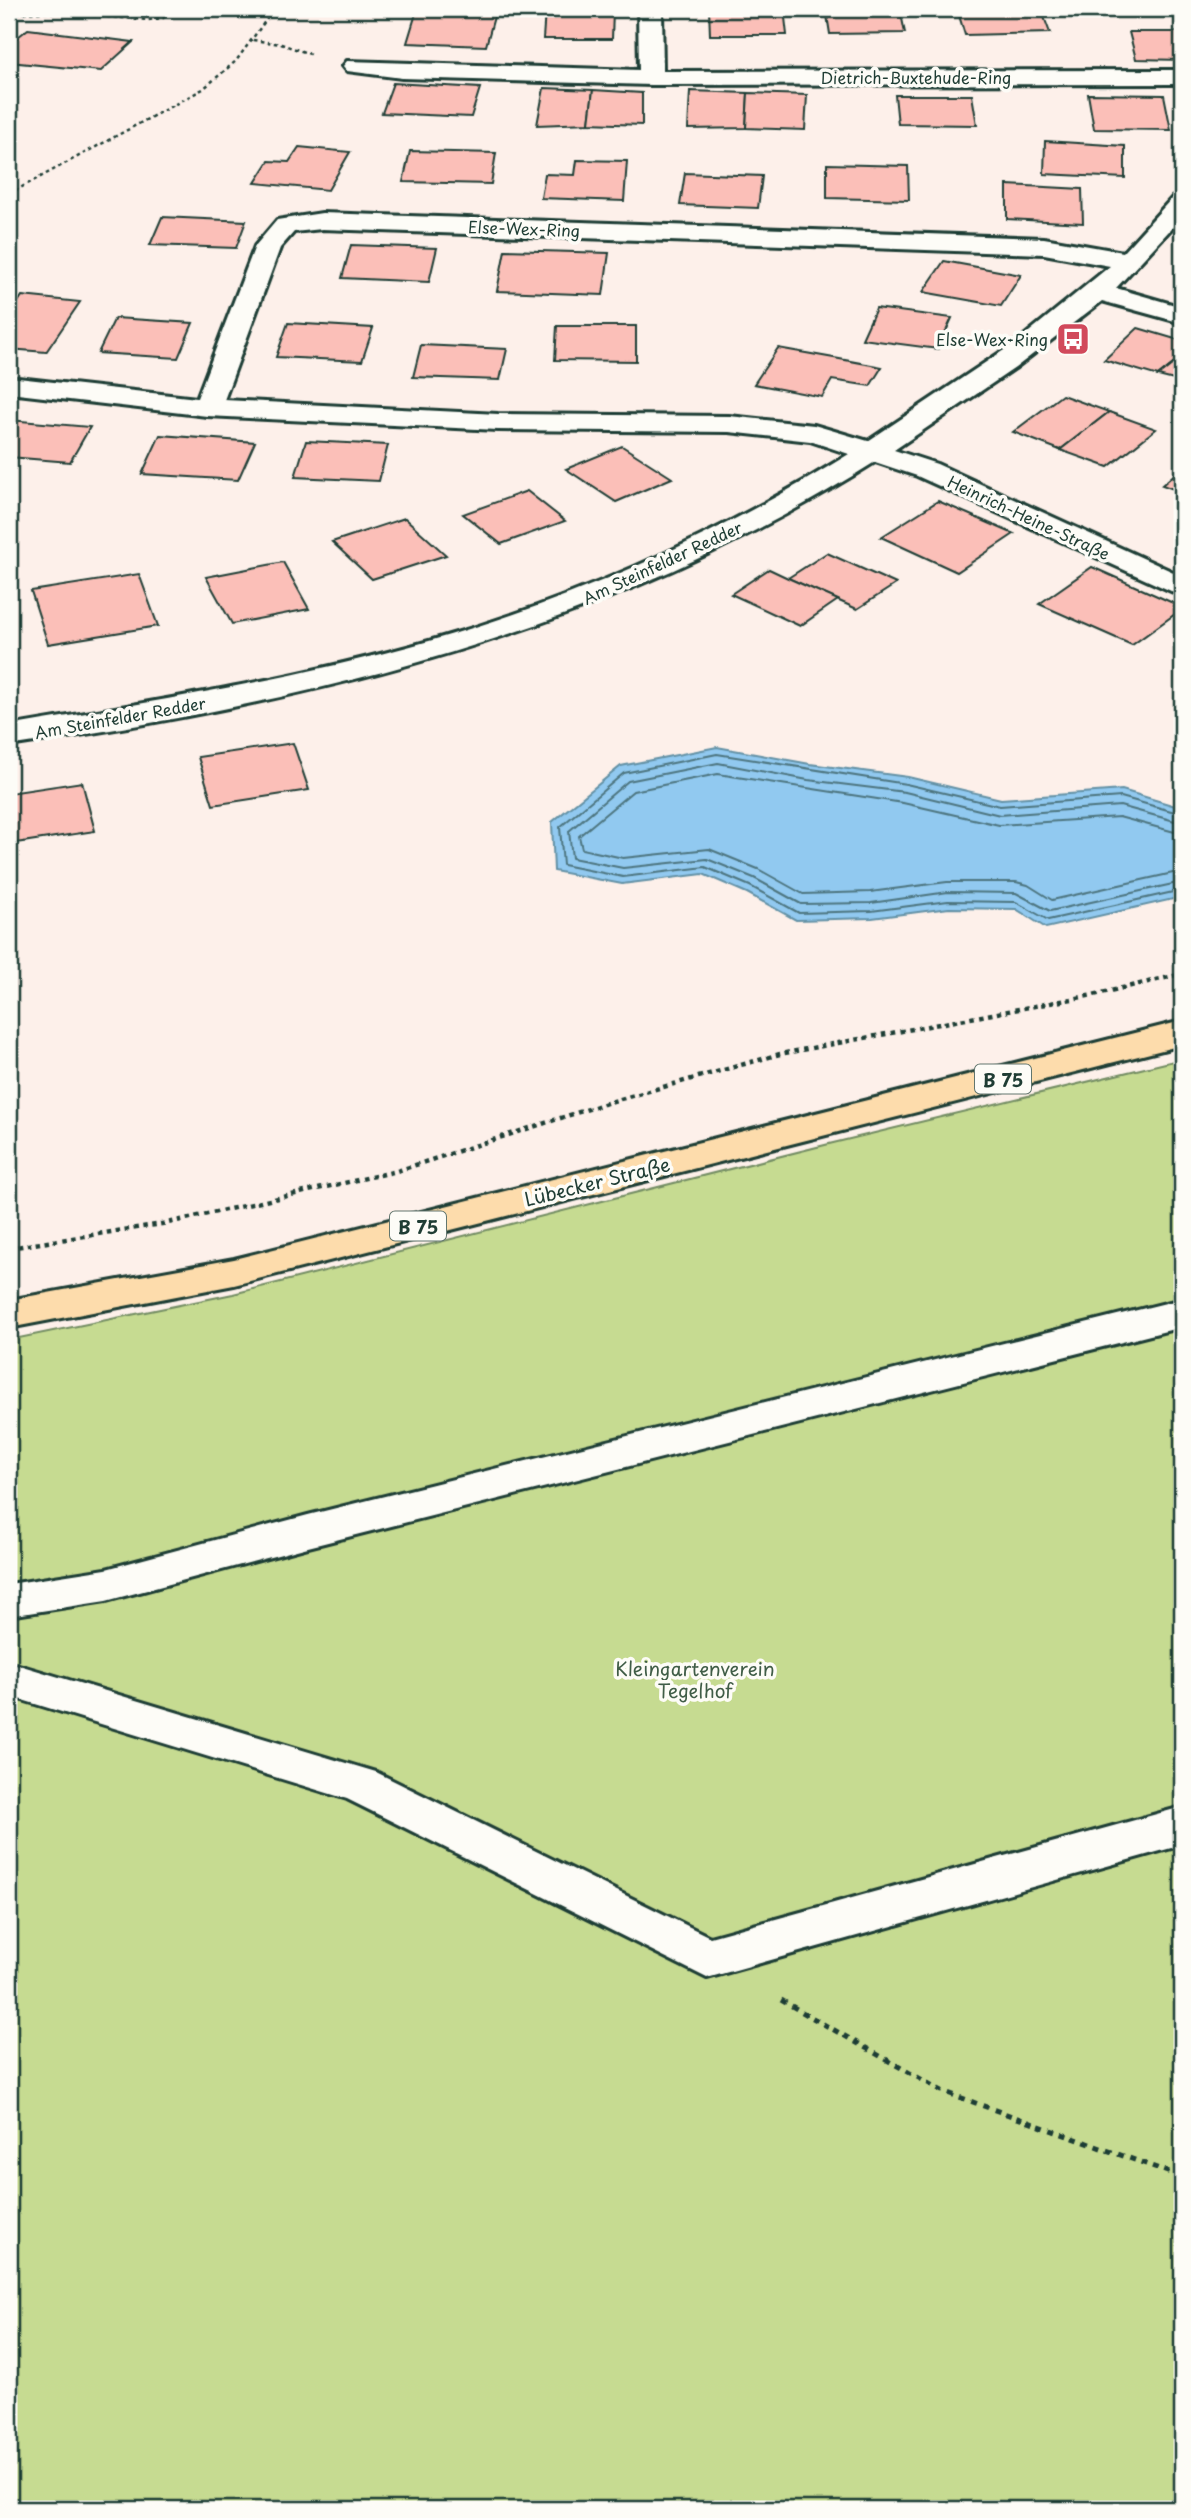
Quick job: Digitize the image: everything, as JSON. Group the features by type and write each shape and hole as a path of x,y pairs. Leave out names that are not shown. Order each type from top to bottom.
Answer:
{"main road":[{"name":"Lübecker Straße","path":"9,1314 234,1272 1182,1033"}],"street":[{"path":"650,9 651,78"},
{"name":"Dietrich-Buxtehude-Ring","path":"355,66 402,71 651,78 1182,77"},
{"name":"Am Steinfelder Redder","path":"9,736 281,687 375,665 478,636 581,600 644,573 734,529 874,451 1029,346 1097,291 1129,261 1182,202"},
{"name":"Else-Wex-Ring","path":"207,408 268,246 286,225 336,222 1044,246 1129,261"},
{"path":"1097,291 1182,316"},
{"path":"9,386 207,408 498,422 729,424 814,433 874,451"},
{"name":"Heinrich-Heine-Straße","path":"874,451 927,470 1182,587"},
{"path":"9,1600 106,1585 308,1531 1182,1313"},
{"path":"9,1679 360,1785 707,1958 1182,1826"}],"path":[{"path":"9,13 49,12 148,20 163,18 172,9"},
{"path":"9,194 203,89 236,61 274,9"},
{"path":"253,40 281,44 355,66"},
{"path":"9,1248 168,1223 383,1174 610,1102 780,1054 1093,995 1182,974"},
{"path":"707,1958 942,2091 1182,2177"}],"green space":[{"name":"Kleingartenverein Tegelhof","path":"1182,1059 1182,2509 9,2509 9,1340 233,1294 829,1144"}],"water":[{"path":"717,747 810,764 908,777 1001,799 1122,790 1182,808 1182,897 1046,928 1016,909 949,908 872,918 796,920 747,893 703,874 622,884 554,871 552,822 621,766"}],"building":[{"path":"709,9 784,9 787,35 710,35"},
{"path":"826,9 900,9 905,33 830,34"},
{"path":"957,9 1041,9 1050,33 965,35"},
{"path":"1141,9 1182,9 1182,14 1142,13"},
{"path":"417,10 495,13 486,46 407,43"},
{"path":"545,10 613,11 612,39 543,39"},
{"path":"28,29 133,42 101,71 9,62 9,44"},
{"path":"1129,32 1182,32 1182,60 1136,59"},
{"path":"393,83 480,88 471,117 382,113"},
{"path":"544,88 593,90 589,123 537,125"},
{"path":"593,90 642,93 642,125 589,123"},
{"path":"690,91 748,93 746,128 688,129"},
{"path":"748,93 807,95 805,130 746,128"},
{"path":"1088,94 1164,95 1171,130 1094,129"},
{"path":"895,95 972,95 977,125 898,124"},
{"path":"1045,141 1125,146 1125,178 1044,174"},
{"path":"299,147 350,152 328,190 255,183 269,161 289,162"},
{"path":"410,151 496,153 491,184 403,182"},
{"path":"577,160 627,161 624,201 541,198 545,174 575,175"},
{"path":"827,164 908,166 909,200 827,198"},
{"path":"685,173 762,176 758,208 680,205"},
{"path":"1007,185 1082,189 1083,223 1007,219"},
{"path":"162,217 246,221 236,248 150,245"},
{"path":"351,245 437,248 429,282 342,278"},
{"path":"505,250 609,253 603,295 497,291"},
{"path":"944,261 1021,275 1001,306 923,292"},
{"path":"22,296 80,302 46,352 9,349 9,316"},
{"path":"876,308 952,318 938,349 862,339"},
{"path":"115,318 193,323 178,358 98,353"},
{"path":"288,323 373,328 362,361 276,357"},
{"path":"557,326 636,326 636,361 555,360"},
{"path":"1138,328 1182,341 1182,357 1158,376 1104,360"},
{"path":"421,345 507,349 500,380 413,377"},
{"path":"778,348 882,367 870,386 832,380 822,397 754,384"},
{"path":"1182,357 1182,382 1158,376"},
{"path":"1062,395 1109,412 1060,450 1013,432"},
{"path":"1109,412 1156,429 1108,467 1060,450"},
{"path":"9,420 90,427 70,462 9,457"},
{"path":"160,435 255,442 238,480 142,474"},
{"path":"306,441 388,445 379,481 295,477"},
{"path":"622,446 672,478 616,502 566,469"},
{"path":"1182,468 1182,492 1162,485"},
{"path":"527,491 565,521 501,544 463,514"},
{"path":"938,501 1014,534 957,572 881,537"},
{"path":"405,518 446,555 372,579 332,542"},
{"path":"827,553 896,584 857,609 788,578"},
{"path":"283,562 309,609 232,624 206,577"},
{"path":"1092,567 1182,609 1132,645 1039,604"},
{"path":"769,569 838,600 800,626 731,594"},
{"path":"139,574 158,626 48,644 31,591"},
{"path":"293,743 309,790 213,805 198,757"},
{"path":"82,782 95,831 9,844 9,793"}],"place":[{"name":"Else-Wex-Ring","path":"1073,339"}]}
